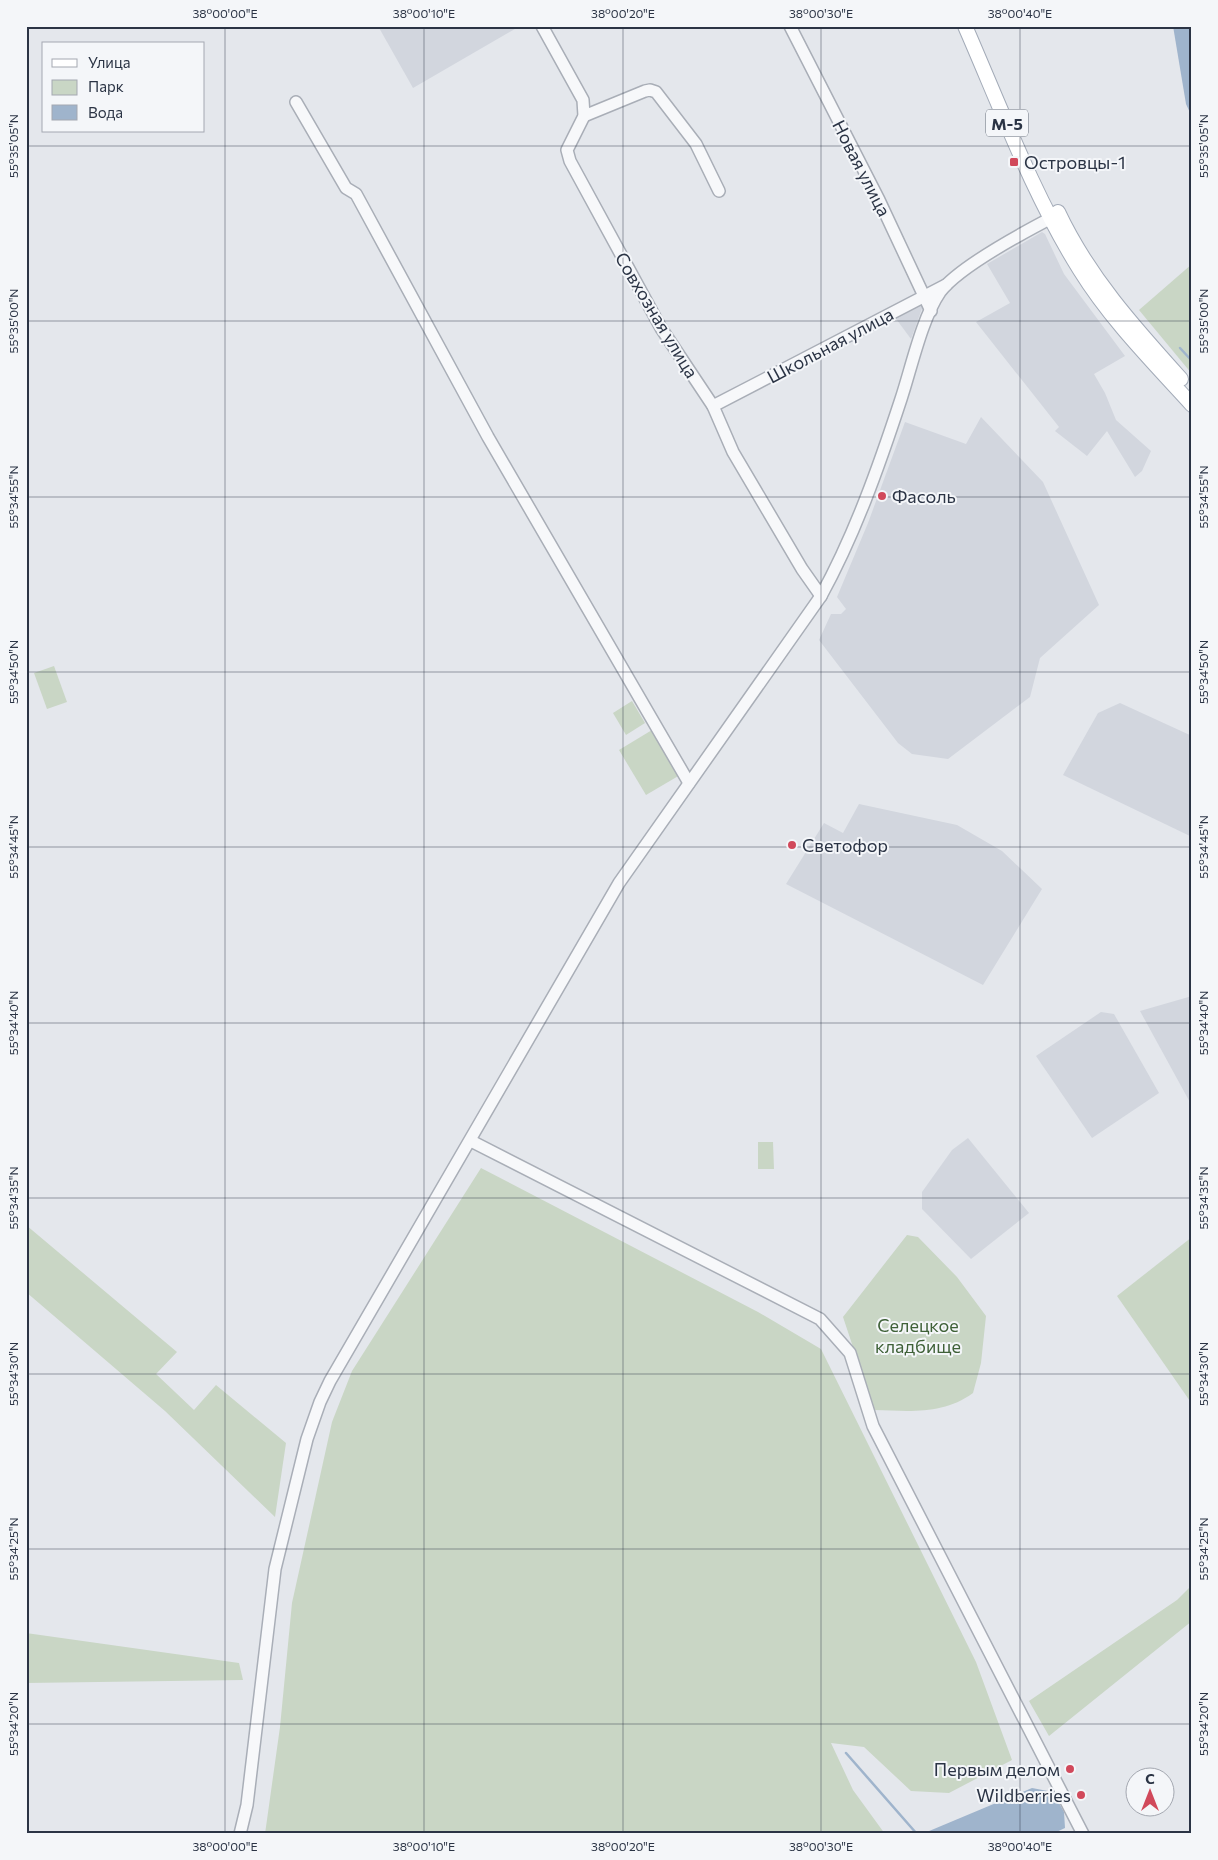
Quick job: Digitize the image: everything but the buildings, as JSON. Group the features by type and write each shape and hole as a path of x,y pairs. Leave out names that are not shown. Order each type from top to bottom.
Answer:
{"main road":[{"name":"М-5","path":"965,26 1055,216"},
{"name":"М-5","path":"975,26 1055,216"},
{"path":"1055,216 1111,299 1192,390"},
{"path":"1055,216 1076,263 1100,299 1122,329 1192,405"}],"street":[{"path":"542,26 583,100 584,116 645,91 656,92 696,144 719,192"},
{"name":"Новая улица","path":"790,26 879,200 931,311"},
{"path":"296,102 346,188 356,194 488,437 689,783"},
{"name":"Совхозная улица","path":"584,116 567,150 568,156 661,328 713,406 733,452 802,569 821,596"},
{"path":"240,1834 247,1805 275,1569 313,1420 330,1381 471,1141 618,883 821,596 834,573 866,497 931,311 941,292 948,284 975,263 1055,216"},
{"name":"Школьная улица","path":"713,406 923,295 948,284"},
{"path":"471,1141 820,1318 839,1338 850,1353 874,1426 1083,1834"}],"shaded area":[{"path":"378,26 520,26 413,88"},
{"path":"1042,232 1045,234 1064,274 1125,356 1094,374 1105,393 1116,420 1151,451 1142,471 1135,477 1107,431 1087,456 1055,431 1059,427 976,322 1010,303 987,264"},
{"path":"924,303 911,339 894,316"},
{"path":"981,417 1043,482 1099,605 1040,658 1030,697 948,759 912,754 898,743 819,640 831,614 841,614 846,609 837,597 868,523 905,422 966,444"},
{"path":"1120,703 1192,736 1192,837 1063,775 1098,713"},
{"path":"859,804 957,825 1002,851 1042,889 983,985 786,884 824,823 843,833"},
{"path":"1192,996 1192,1106 1140,1011"},
{"path":"1101,1012 1114,1014 1159,1093 1092,1138 1036,1056"},
{"path":"968,1138 1029,1213 971,1259 922,1209 922,1192 952,1150"}],"green space":[{"path":"1192,264 1192,374 1139,310"},
{"path":"54,666 67,702 47,709 34,673"},
{"path":"632,701 645,723 626,735 613,713"},
{"path":"652,730 680,775 646,795 619,750"},
{"path":"758,1142 773,1142 774,1169 758,1169"},
{"path":"481,1168 758,1312 821,1349 976,1662 1012,1760 949,1793 911,1791 864,1747 831,1743 853,1790 885,1834 265,1834 280,1727 292,1603 332,1422 352,1371"},
{"path":"26,1225 177,1352 156,1374 194,1410 216,1385 286,1443 275,1517 165,1411 26,1292"},
{"name":"Селецкое кладбище","path":"907,1235 918,1237 957,1277 986,1316 981,1363 973,1393 962,1400 950,1405 926,1410 874,1410 843,1317"},
{"path":"1192,1237 1192,1404 1117,1296"},
{"path":"1192,1585 1192,1621 1049,1736 1029,1701 1177,1600"},
{"path":"26,1633 239,1663 243,1680 26,1683"}],"water":[{"path":"1173,26 1192,26 1192,117 1186,104"},
{"path":"1032,1788 1053,1792 1064,1812 1065,1828 1052,1834 922,1834"}],"waterway":[{"path":"1180,348 1192,361"},
{"path":"846,1753 917,1834"}],"place":[{"name":"Островцы-1","path":"1014,162"},
{"name":"Фасоль","path":"882,496"},
{"name":"Светофор","path":"792,845"},
{"name":"Первым делом","path":"1070,1769"},
{"name":"Wildberries","path":"1081,1795"}]}
